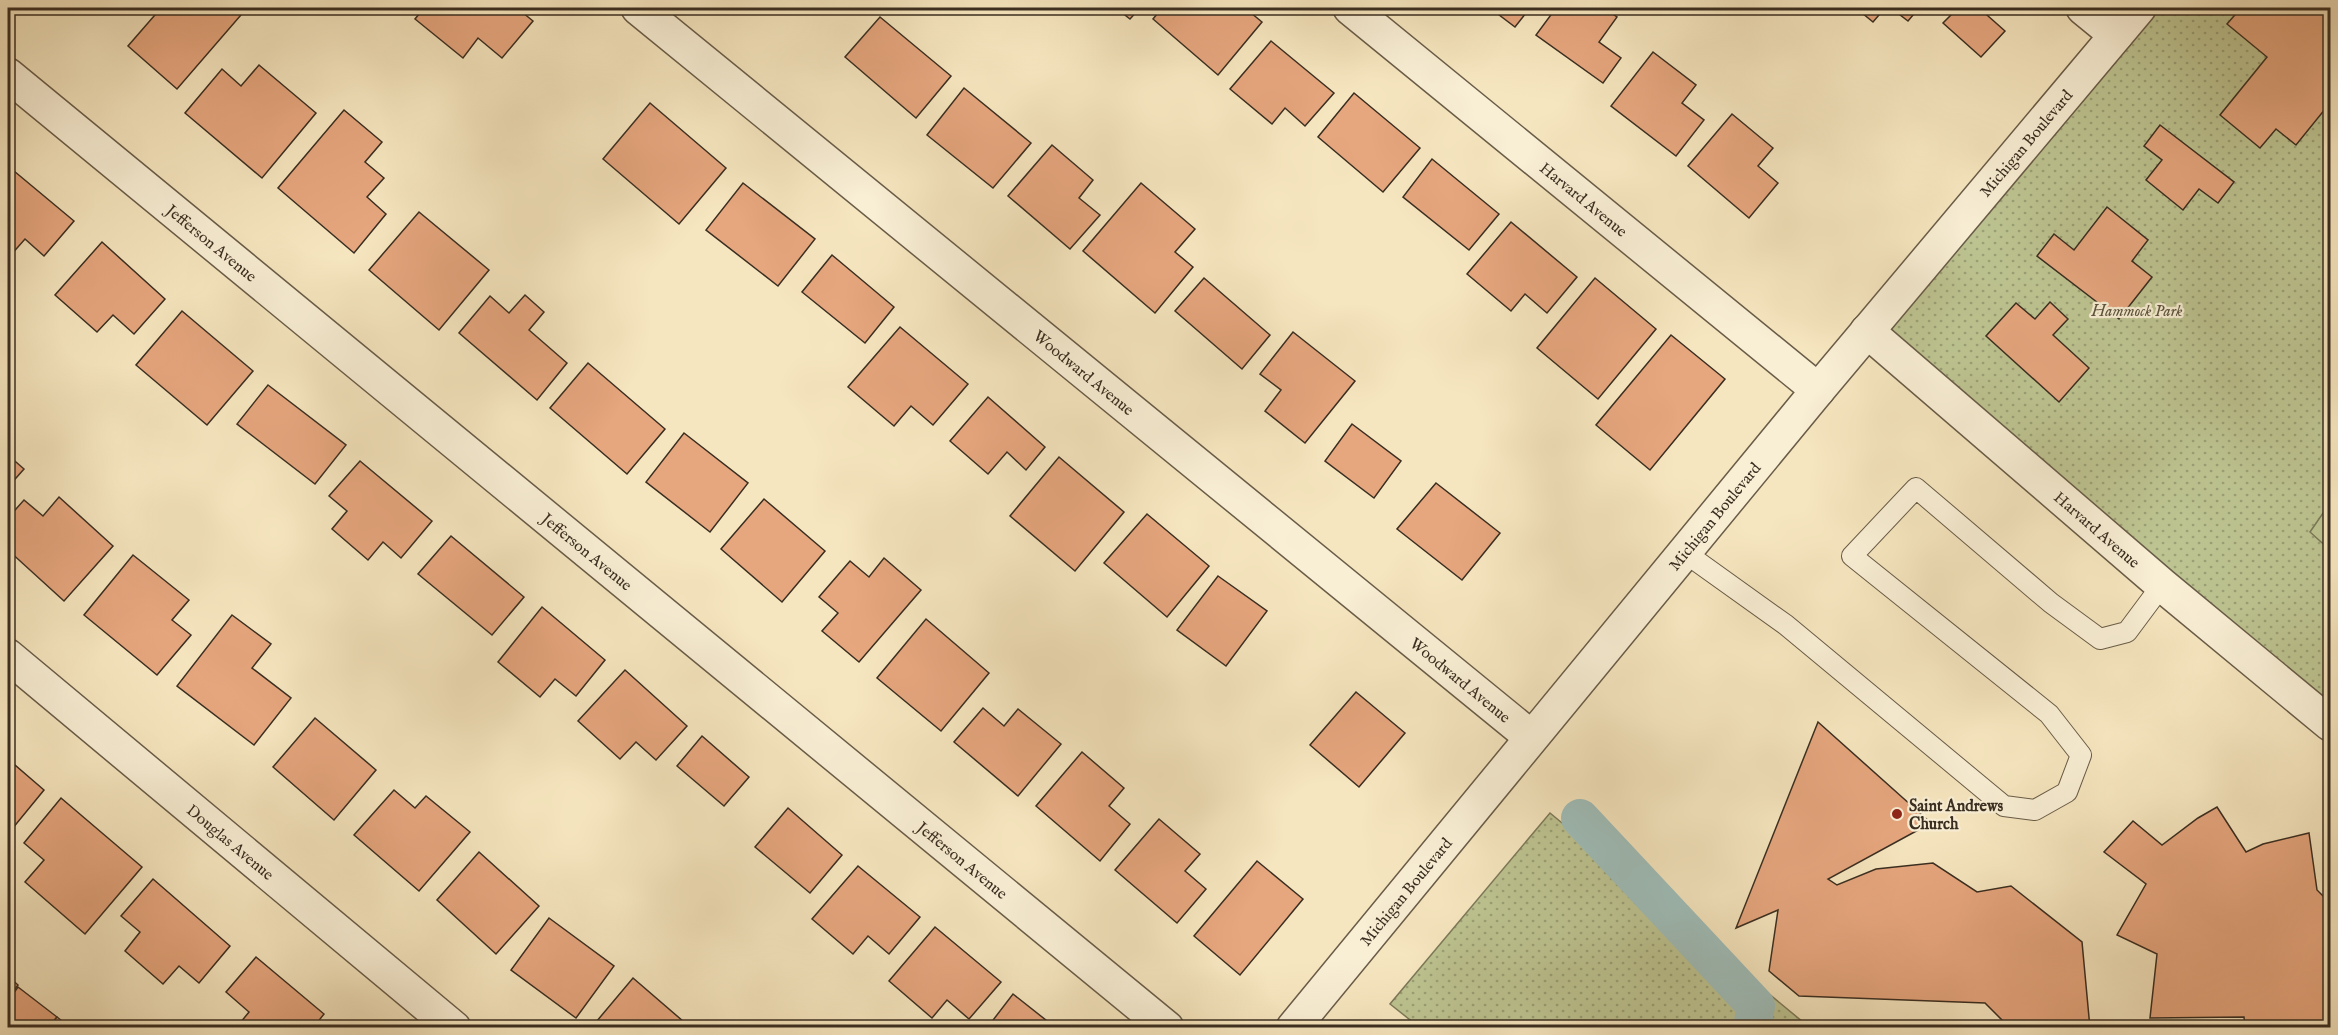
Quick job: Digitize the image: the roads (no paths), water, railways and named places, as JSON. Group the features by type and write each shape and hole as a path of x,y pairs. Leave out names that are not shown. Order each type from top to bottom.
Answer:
{"street":[{"name":"Woodward Avenue","path":"638,8 1531,736"},
{"name":"Harvard Avenue","path":"1350,8 1818,390"},
{"path":"2083,8 2116,35"},
{"name":"Michigan Boulevard","path":"1293,1028 1531,736 2139,8"},
{"name":"Jefferson Avenue","path":"8,75 1167,1028"},
{"name":"Harvard Avenue","path":"1867,331 2162,585 2331,724"},
{"name":"Douglas Avenue","path":"8,656 453,1028"}],"lane":[{"path":"1684,552 1786,625 2004,806 2035,810 2067,792 2081,755 2049,714 1852,556 1916,488 2051,603 2100,639 2127,632 2162,585"}],"waterway":[{"path":"1580,818 1756,1006 1752,1028"}],"place":[{"name":"Saint Andrews Church","path":"1897,814"}],"park label":[{"name":"Hammock Park","path":"2137,310"}]}
